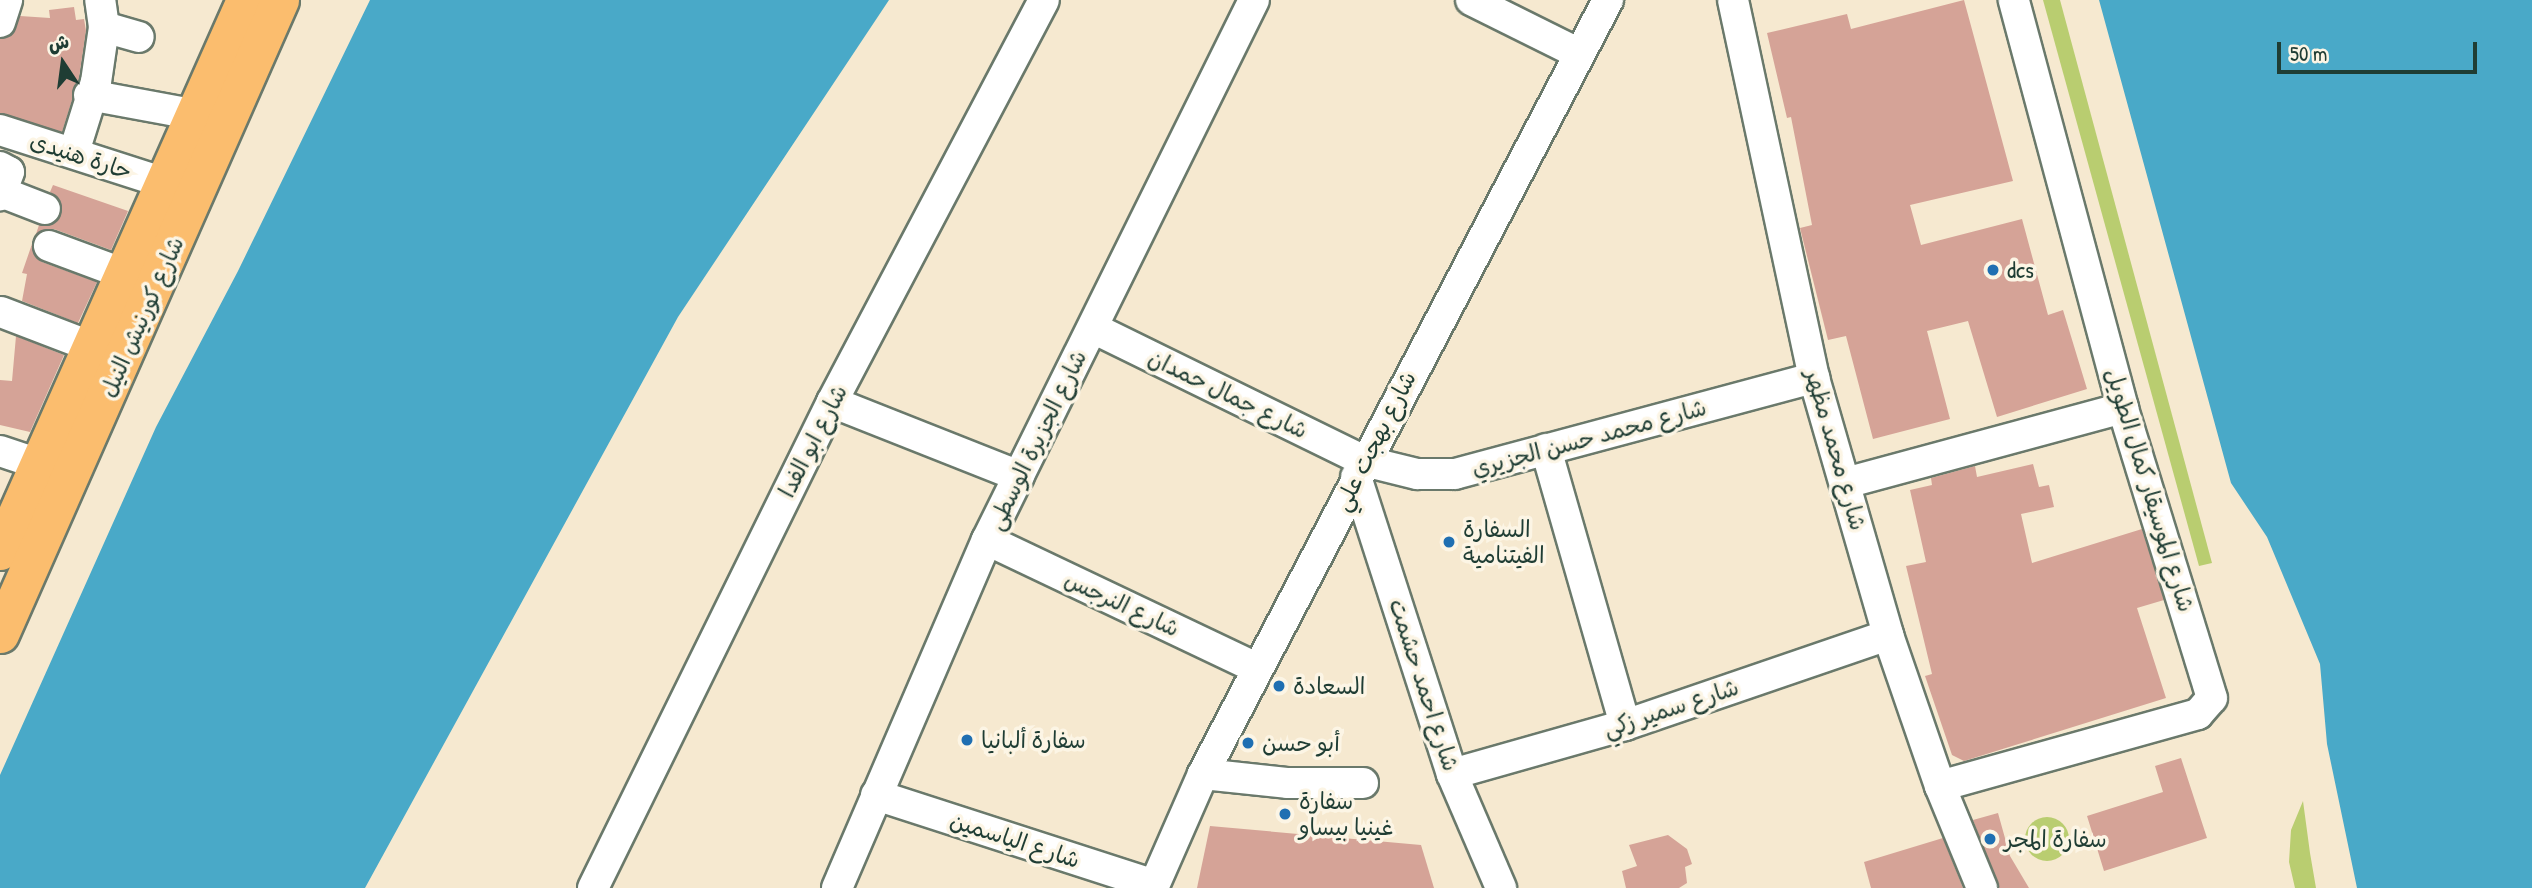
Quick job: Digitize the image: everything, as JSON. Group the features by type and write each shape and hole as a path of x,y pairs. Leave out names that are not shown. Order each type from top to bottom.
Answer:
{"main road":[{"name":"شارع كورنيش النيل","path":"0,551 9,510 39,464 245,0"},
{"name":"شارع كورنيش النيل","path":"0,634 281,0"}],"street":[{"path":"0,22 7,0"},
{"name":"شارع ابو الفدا","path":"593,888 832,402 1044,0"},
{"name":"شارع الجزيرة الوسطى","path":"838,888 987,540 1254,0"},
{"path":"1471,0 1578,53"},
{"name":"شارع بهجت علي","path":"1154,887 1203,774 1257,668 1608,0"},
{"name":"شارع محمد مظهر","path":"1733,0 1814,378 1888,635 1940,786 1982,888"},
{"name":"شارع الموسيقار كمال الطويل","path":"1940,786 2198,714 2209,705 2213,690 2123,408 2014,0"},
{"path":"74,152 89,96 96,82 102,14 139,37"},
{"path":"89,96 193,114"},
{"name":"حارة هنيدى","path":"0,130 162,182"},
{"path":"0,185 45,209"},
{"path":"49,246 122,273"},
{"path":"1,312 90,346"},
{"name":"شارع جمال حمدان","path":"1093,328 1360,469"},
{"name":"شارع محمد حسن الجزيري","path":"1360,469 1436,475 1546,449 1814,378"},
{"path":"832,402 1019,475"},
{"path":"1844,483 2123,408"},
{"path":"1546,449 1625,724"},
{"path":"0,451 39,464"},
{"name":"شارع احمد حشمت","path":"1360,469 1452,774 1501,888"},
{"name":"شارع النرجس","path":"987,540 1257,668"},
{"name":"شارع سمير زكي","path":"1452,774 1625,724 1888,635"},
{"path":"1203,774 1287,783 1363,783"},
{"name":"شارع الياسمين","path":"876,795 1154,887"}],"green space":[{"path":"2043,0 2060,0 2212,563 2199,566"},
{"path":"2303,801 2316,888 2295,888 2289,862 2291,830"},
{"path":"2047,817 2056,818 2063,823 2068,830 2068,848 2063,855 2056,860 2047,861 2038,860 2031,855 2026,848 2025,839 2026,830 2031,823 2038,818"}],"water":[{"path":"370,0 889,0 678,317 365,888 0,888 0,775 156,427 238,271"},
{"path":"2099,0 2532,0 2532,888 2357,888 2327,744 2320,664 2267,537 2231,483"}],"building":[{"path":"1964,0 2013,181 1910,205 1921,245 2022,219 2048,315 2063,310 2087,389 1997,417 1968,321 1927,331 1950,419 1873,439 1846,336 1828,340 1800,228 1812,225 1791,117 1787,118 1767,33 1847,14 1851,29"},
{"path":"74,7 76,20 84,19 86,31 79,78 62,132 0,113 0,39 12,34 20,16 50,18 49,10"},
{"path":"53,185 128,211 111,250 54,229 45,229 35,237 39,225 55,223 61,215 59,199 50,192"},
{"path":"32,244 35,257 42,262 97,282 78,323 22,301 27,274 22,273"},
{"path":"16,336 64,355 30,432 0,425 0,380 12,381"},
{"path":"2033,464 2039,487 2049,485 2054,507 2021,514 2032,563 2142,529 2164,600 2137,608 2166,698 1964,761 1952,755 1925,676 1932,674 1906,566 1926,562 1910,490 1932,485 1931,478 1975,466 1977,477"},
{"path":"2181,758 2207,838 2104,871 2087,816 2163,792 2155,766"},
{"name":"سفارة المجر","path":"1998,813 2010,856 2029,888 1999,888 1973,820"},
{"path":"1210,826 1421,845 1434,888 1197,888"},
{"path":"1668,835 1687,849 1692,864 1685,867 1687,883 1679,888 1626,888 1622,871 1637,866 1629,845"},
{"path":"1943,838 1963,888 1871,888 1864,862"}],"place":[{"name":"dcs","path":"1993,270"},
{"name":"السفارة الفيتنامية","path":"1449,542"},
{"name":"السعادة","path":"1279,686"},
{"name":"سفارة ألبانيا","path":"967,740"},
{"name":"أبو حسن","path":"1248,743"},
{"name":"سفارة غينيا بيساو","path":"1285,814"},
{"name":"سفارة المجر","path":"1990,839"}]}
